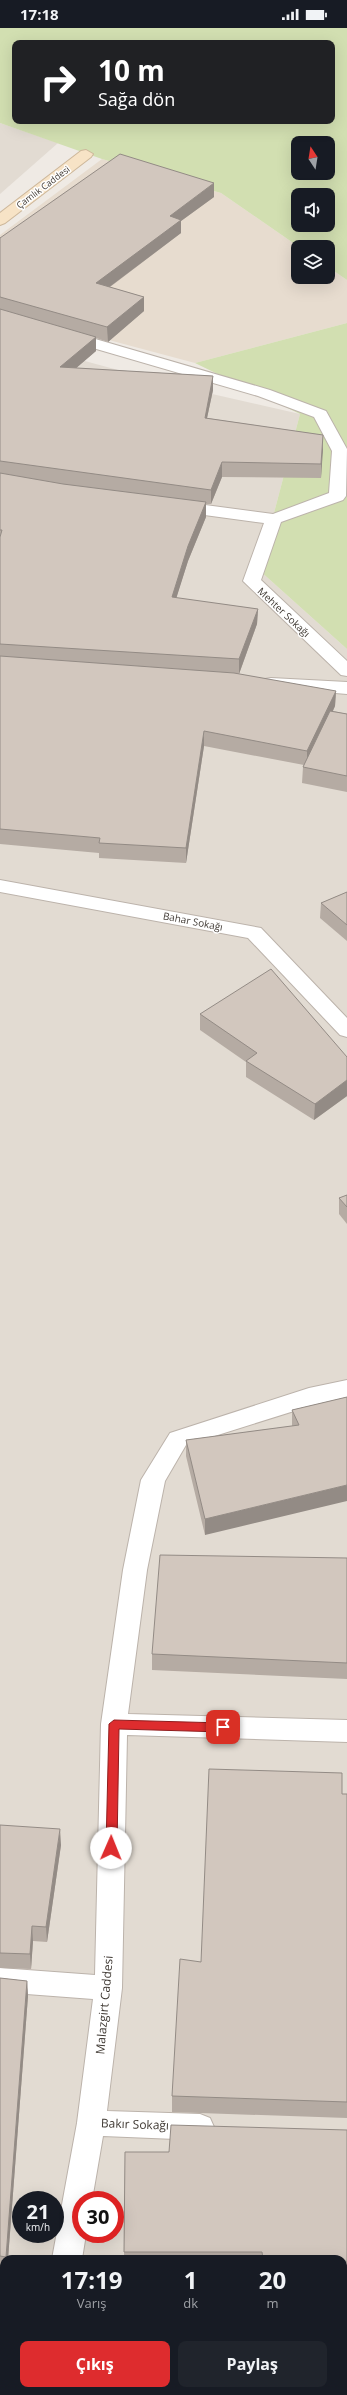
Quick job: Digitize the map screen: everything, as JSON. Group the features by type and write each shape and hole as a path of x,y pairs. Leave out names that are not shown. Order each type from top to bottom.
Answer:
{"street":[{"name":"Çamlık Caddesi","path":"3,214 86,154"},
{"path":"53,332 264,393 320,414 340,450 337,496 274,519 157,504"},
{"name":"Mehter Sokağı","path":"274,519 252,581 347,671"},
{"path":"252,682 347,688"},
{"name":"Bahar Sokağı","path":"0,886 18,888 254,932 347,1030"},
{"name":"Malazgirt Caddesi","path":"68,2255 91,2123 108,1988 114,1724 135,1570 153,1480 178,1439 309,1396 347,1389"},
{"path":"114,1724 347,1731"},
{"path":"0,1980 108,1988"},
{"name":"Bakır Sokağı","path":"91,2123 223,2127"}],"shaded area":[{"path":"0,123 58,143 0,194"},
{"path":"102,159 221,193 291,241 291,284 335,284 335,272 347,280 347,323 195,363 0,311 0,235"},
{"path":"0,338 177,386 300,414 259,570 347,649 347,2255 0,2255"}],"green space":[{"path":"0,28 347,28 347,280 335,272 335,240 291,240 291,241 221,193 102,159 0,123"},
{"path":"347,323 347,649 259,570 300,414 195,363"}],"building":[{"path":"120,154 214,183 170,216 181,220 96,283 144,297 107,327 0,297 0,238"},
{"path":"0,309 96,337 60,367 213,376 205,418 323,435 321,464 222,462 211,490 0,461"},
{"path":"0,473 63,484 206,502 188,546 172,597 258,609 239,659 0,644 0,537 2,530 0,530"},
{"path":"0,656 234,673 336,691 307,751 204,731 186,848 99,843 100,838 0,829"},
{"path":"330,711 347,714 347,776 303,767"},
{"path":"347,892 347,925 321,903"},
{"path":"271,969 347,1057 347,1080 315,1104 246,1061 257,1053 200,1014"},
{"path":"347,1195 347,1207 339,1198"},
{"path":"347,1397 347,1485 205,1519 186,1440 299,1425 292,1410"},
{"path":"160,1555 347,1558 347,1663 152,1654"},
{"path":"209,1769 342,1773 342,1794 347,1794 347,2102 172,2096 180,1959 201,1962"},
{"path":"0,1825 60,1829 46,1927 32,1926 30,1954 0,1953"},
{"path":"0,1978 27,1981 6,2255 0,2255"},
{"path":"171,2125 347,2130 347,2255 262,2255 262,2252 124,2252 125,2152 169,2152"}],"route":[{"path":"111,1848 114,1724 223,1727"}]}
